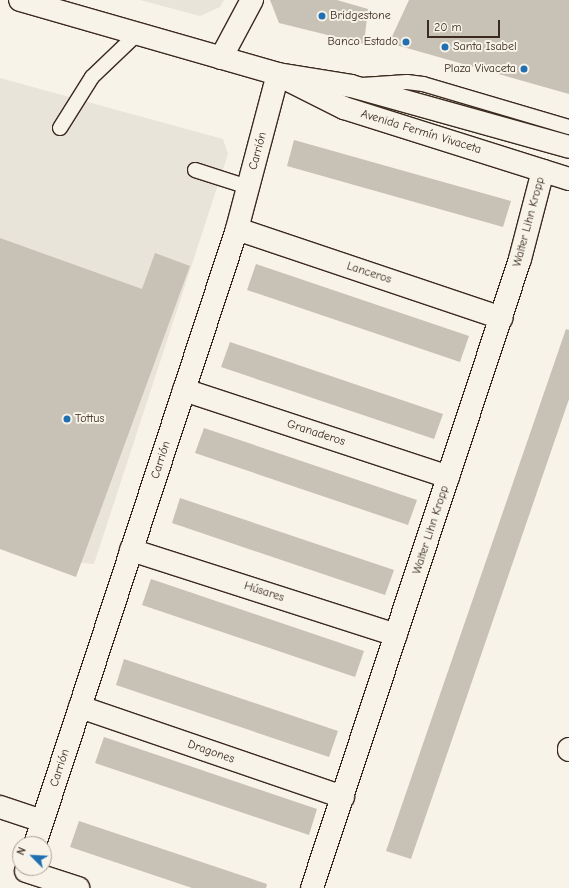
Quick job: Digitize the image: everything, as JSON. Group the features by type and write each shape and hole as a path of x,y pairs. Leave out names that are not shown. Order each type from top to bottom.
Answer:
{"street":[{"name":"Avenida Fermín Vivaceta","path":"20,0 278,74 351,86 569,148"},
{"path":"221,58 252,0"},
{"name":"Avenida Fermín Vivaceta","path":"278,74 344,108 569,179"},
{"name":"Carrión","path":"37,836 237,229 278,74"},
{"name":"Walter Lihn Kropp","path":"312,888 501,318 520,259 543,171"},
{"name":"Lanceros","path":"237,229 501,318"},
{"name":"Granaderos","path":"184,390 448,477"},
{"name":"Húsares","path":"131,550 396,635"},
{"name":"Dragones","path":"80,707 342,797"},
{"path":"0,807 42,821"},
{"path":"25,876 78,888"}],"lane":[{"path":"60,128 92,77 137,34"},
{"path":"351,86 394,82 422,84 569,127"},
{"path":"195,170 248,187"}],"shaded area":[{"path":"140,0 224,0 220,7 200,16"},
{"path":"0,78 223,139 228,154 94,564 29,558 0,548"}],"building":[{"name":"Bridgestone","path":"270,0 337,0 368,9 364,44 279,23"},
{"name":"Plaza Vivaceta","path":"409,0 569,0 569,94 389,43"},
{"path":"294,140 511,201 503,227 287,166"},
{"name":"Tottus","path":"0,238 142,289 155,253 190,266 76,577 0,549"},
{"path":"256,264 469,336 460,362 247,290"},
{"path":"566,329 569,330 569,399 411,859 386,851"},
{"path":"230,342 443,414 434,439 221,367"},
{"path":"204,428 417,500 408,525 195,453"},
{"path":"180,498 394,570 385,595 172,523"},
{"path":"151,579 364,651 355,677 142,605"},
{"path":"124,659 338,731 329,757 116,685"},
{"path":"104,737 317,809 309,835 95,763"},
{"path":"79,821 267,884 266,888 192,888 70,847"}],"place":[{"name":"Bridgestone","path":"322,16"},
{"name":"Banco Estado","path":"406,42"},
{"name":"Santa Isabel","path":"445,47"},
{"name":"Plaza Vivaceta","path":"524,69"},
{"name":"Tottus","path":"67,419"}]}
